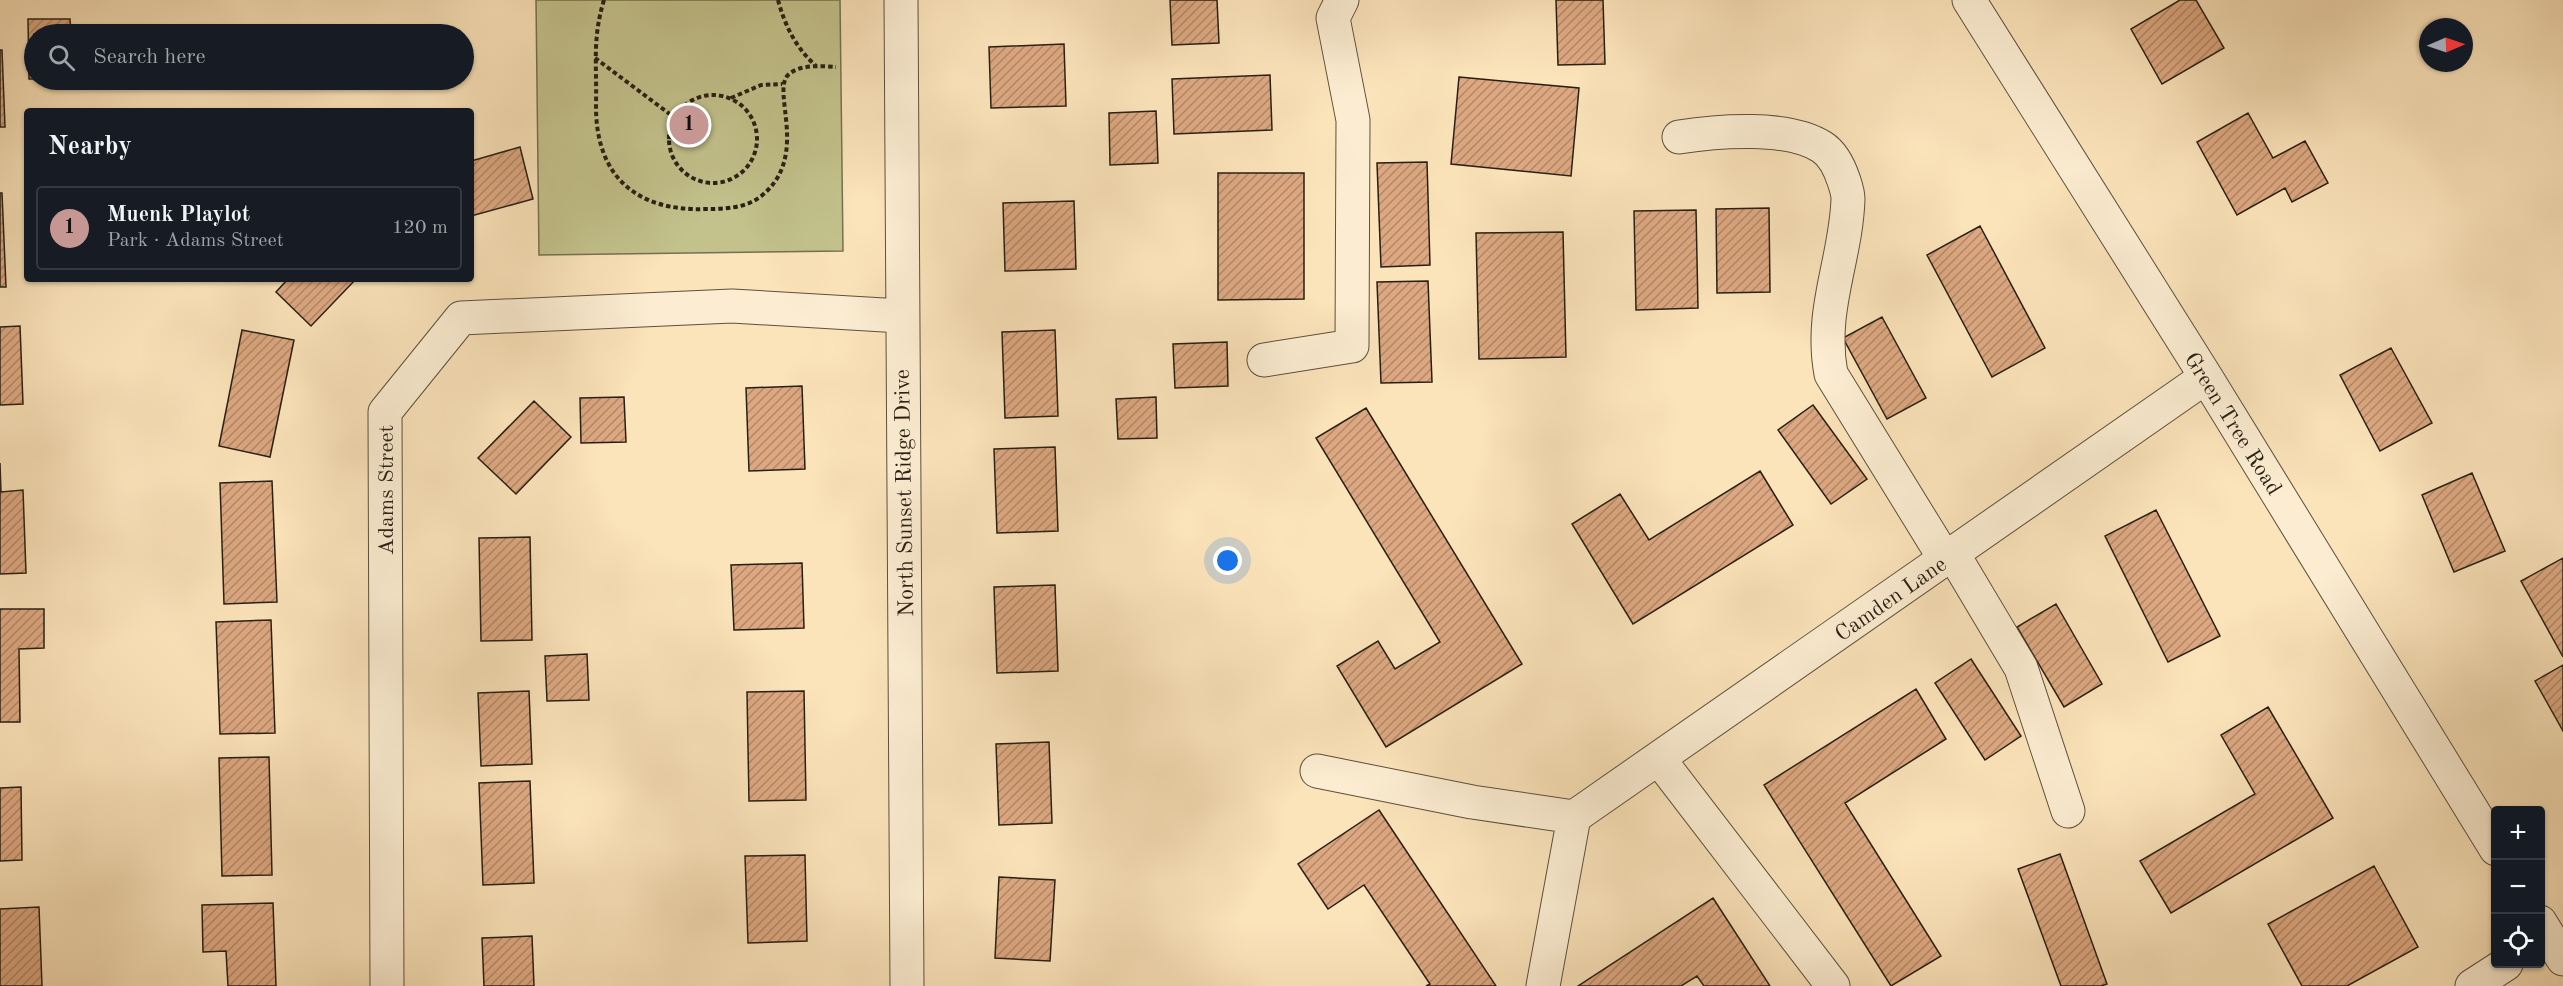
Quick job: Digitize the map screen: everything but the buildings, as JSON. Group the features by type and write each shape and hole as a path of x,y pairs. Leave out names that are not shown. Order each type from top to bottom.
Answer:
{"street":[{"name":"North Sunset Ridge Drive","path":"901,0 901,316 908,986"},
{"path":"1264,360 1352,346 1353,120 1333,18 1342,0"},
{"name":"Green Tree Road","path":"1969,0 2206,377 2491,841"},
{"path":"1679,136 1733,131 1762,132 1803,140 1823,148 1840,169 1849,196 1828,321 1827,349 1831,374 2021,668 2067,811"},
{"name":"Adams Street","path":"387,986 384,412 461,318 732,306 901,316"},
{"name":"Camden Lane","path":"1574,818 2206,377"},
{"path":"1659,759 1833,986"},
{"path":"1317,771 1472,802 1574,818 1543,986"},
{"path":"2472,986 2499,968"}],"path":[{"path":"604,0 597,21 595,58 597,126 606,161 617,178 636,195 671,207 701,210 732,208 759,198 781,175 788,141 782,84 788,75 801,69 836,66"},
{"path":"778,0 783,19 802,54 817,66"},
{"path":"595,58 675,118"},
{"path":"730,98 761,85 782,84"},
{"path":"707,95 730,98 741,104 754,120 758,141 756,152 746,170 728,181 718,184 698,181 679,167 669,146 669,135 675,118 686,104 696,98 707,95"}],"shaded area":[{"path":"536,0 840,0 843,251 539,255"}],"place":[{"name":"Muenk Playlot","path":"689,125"}]}
